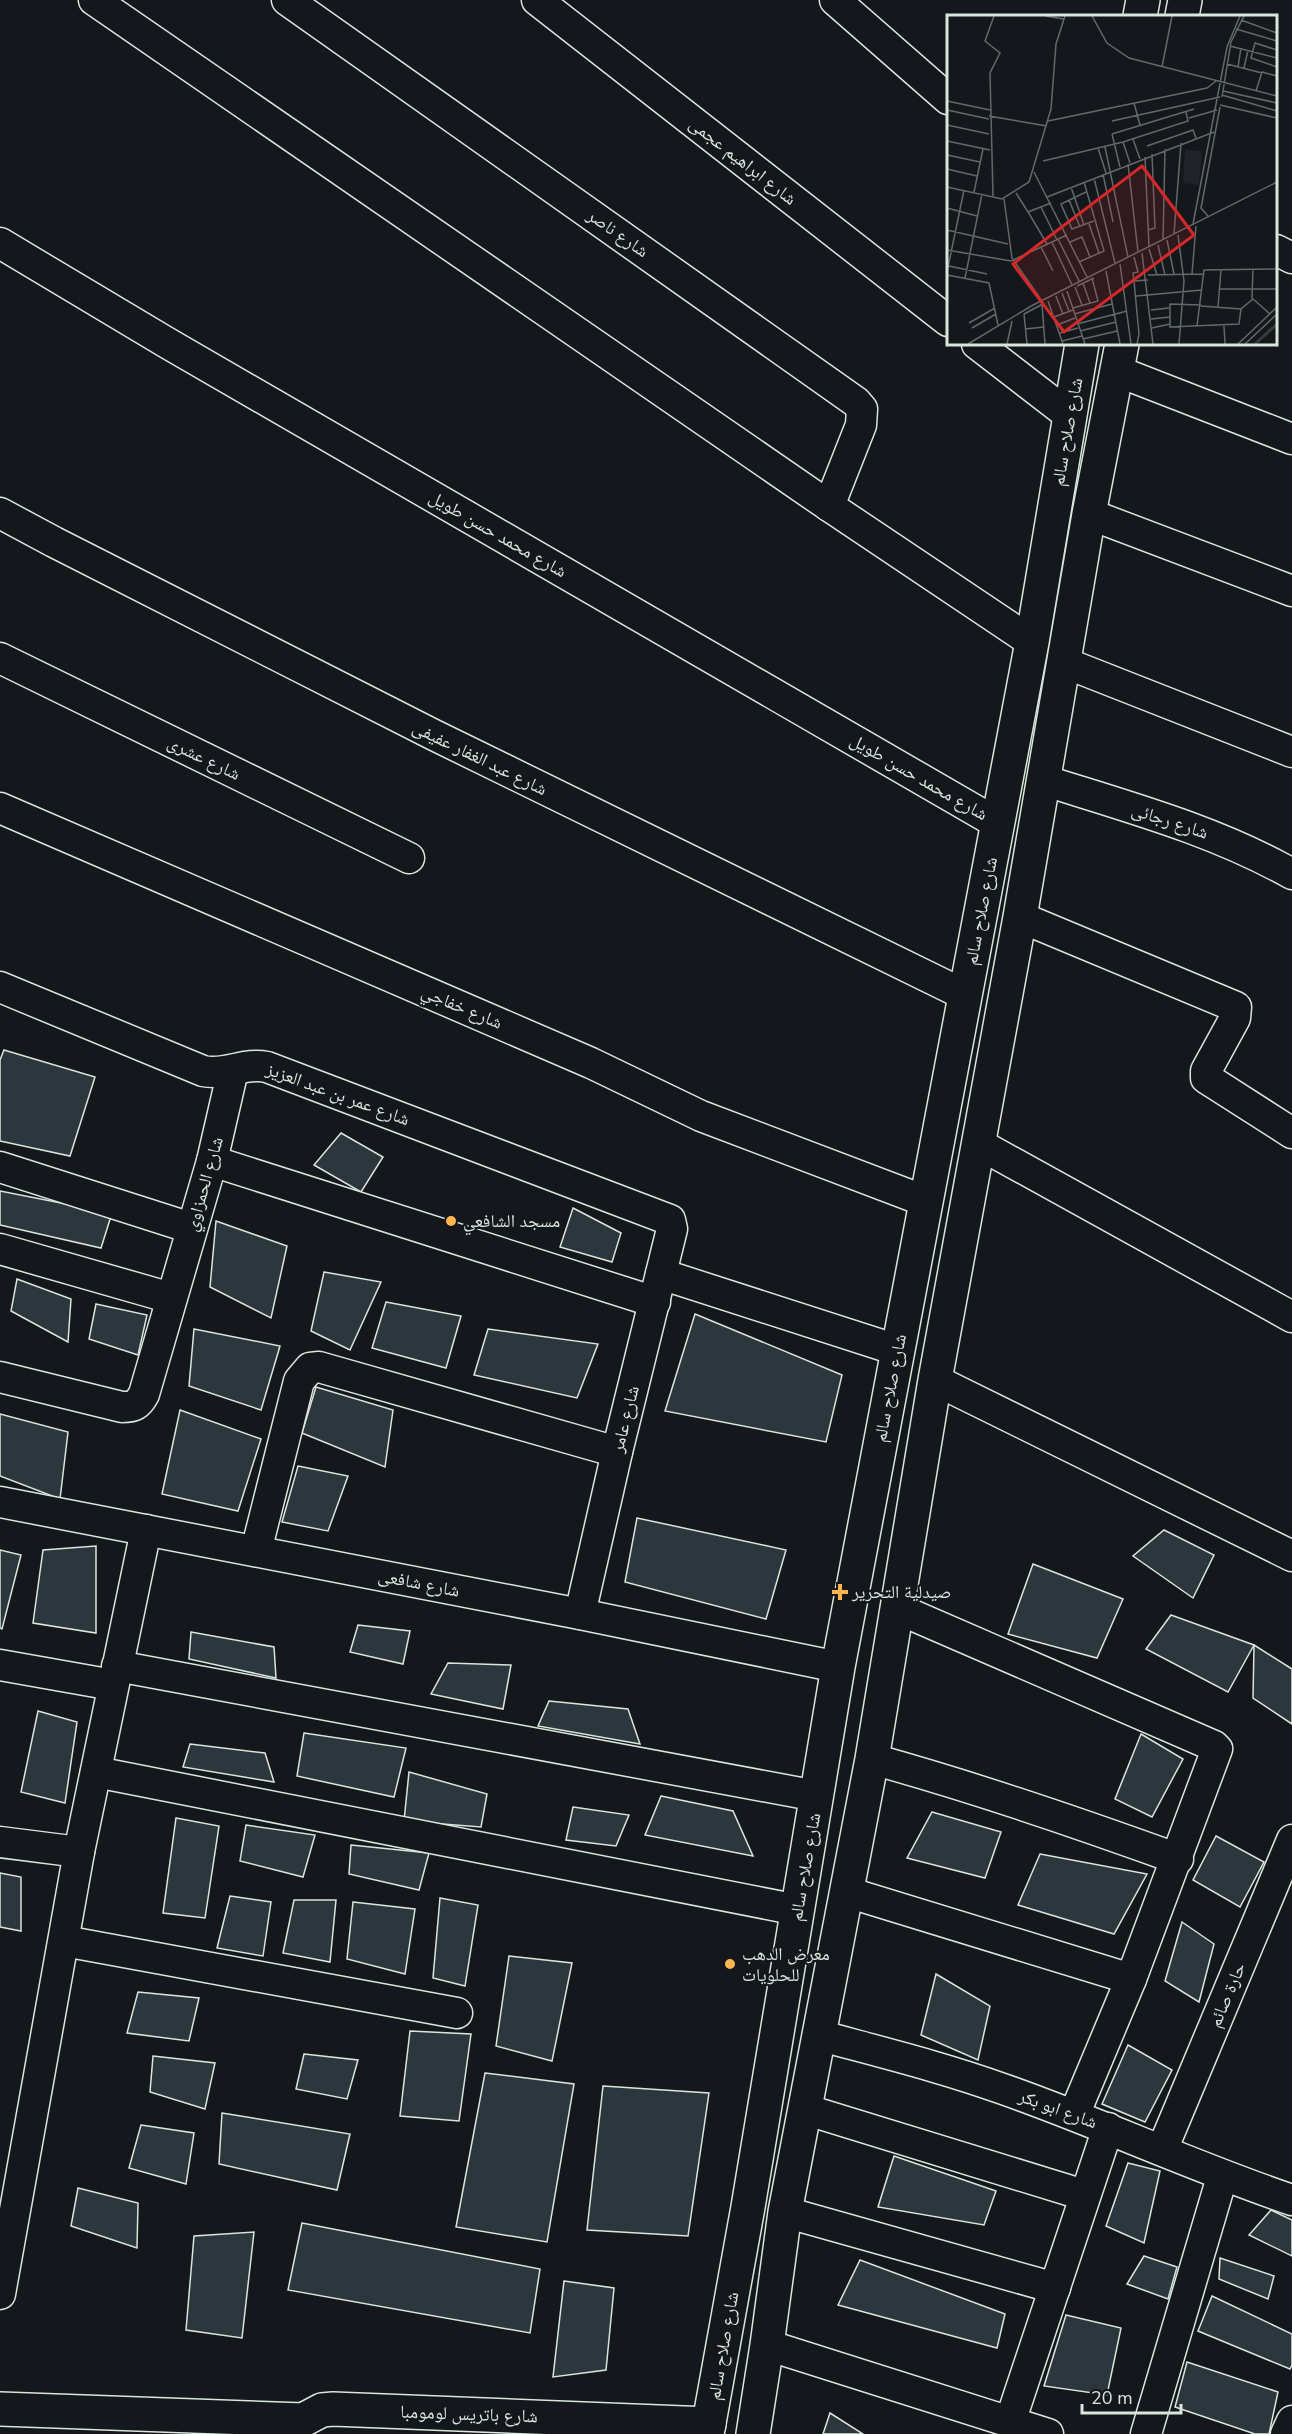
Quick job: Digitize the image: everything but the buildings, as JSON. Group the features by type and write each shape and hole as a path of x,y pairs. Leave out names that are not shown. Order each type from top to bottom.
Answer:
{"main road":[{"path":"1140,15 1143,0"},
{"path":"1182,15 1185,0"},
{"name":"شارع صلاح سالم","path":"708,2429 748,2207 838,1667 1032,642 1082,345"},
{"name":"شارع صلاح سالم","path":"753,2434 784,2212 872,1759 935,1380 1020,917 1089,514 1120,357"},
{"name":"شارع باتريس لومومبا","path":"0,2409 312,2427 322,2410 333,2409 708,2429"}],"street":[{"path":"94,0 829,506 1032,642"},
{"name":"شارع ناصر","path":"287,0 856,402 862,409 861,425 829,506"},
{"name":"شارع ابراهيم عجمى","path":"537,0 947,320"},
{"path":"835,0 947,98"},
{"name":"شارع محمد حسن طويل","path":"0,243 169,344 998,823"},
{"path":"1277,251 1292,258"},
{"path":"978,345 1069,415"},
{"path":"1120,357 1292,439"},
{"name":"شارع عبد الغفار عفيفى","path":"0,513 64,548 434,735 965,995"},
{"path":"1089,514 1292,591"},
{"name":"شارع عشرى","path":"0,658 409,858"},
{"path":"1063,662 1292,752"},
{"name":"شارع رجائى","path":"1043,780 1197,829 1229,842 1292,874"},
{"name":"شارع خفاجي","path":"0,808 591,1063 701,1116 925,1201"},
{"path":"1020,917 1236,1007 1235,1018 1206,1071 1206,1078 1292,1133"},
{"name":"شارع عمر بن عبد العزيز","path":"0,987 203,1071 223,1073 256,1065 267,1067 664,1217 670,1220 672,1226"},
{"name":"شارع الحمزاوي","path":"0,1377 122,1407 132,1407 139,1403 144,1394 212,1161 233,1070"},
{"path":"979,1144 1292,1317"},
{"path":"212,1161 658,1288 897,1350"},
{"path":"0,1167 192,1228"},
{"name":"شارع عامر","path":"580,1614 672,1226"},
{"path":"0,1249 171,1298"},
{"path":"256,1551 299,1381 310,1368 319,1366 617,1452"},
{"path":"935,1380 1292,1556"},
{"name":"شارع شافعى","path":"0,1502 580,1614 838,1667"},
{"path":"0,2294 79,1852 146,1530"},
{"path":"896,1608 1217,1749 1178,1859 1074,2115"},
{"path":"0,1665 115,1675 817,1796"},
{"path":"872,1759 1032,1806 1178,1859"},
{"path":"96,1772 798,1910"},
{"name":"حارة صائم","path":"1162,2150 1292,1840"},
{"path":"0,1842 79,1852"},
{"path":"847,1892 1131,1979"},
{"path":"64,1941 457,2013"},
{"name":"شارع ابو بكر","path":"818,2035 954,2072 1108,2128 1222,2177 1292,2200"},
{"path":"804,2109 1084,2195"},
{"path":"1010,2422 1108,2128"},
{"path":"1146,2434 1222,2177"},
{"path":"784,2212 1055,2288"},
{"path":"767,2345 1048,2434"},
{"path":"1286,2434 1292,2421"}],"place":[{"name":"مسجد الشافعي","path":"451,1221"},
{"name":"صيدلية التحرير","path":"840,1592"},
{"name":"معرض الدهب للحلويات","path":"730,1964"}]}
